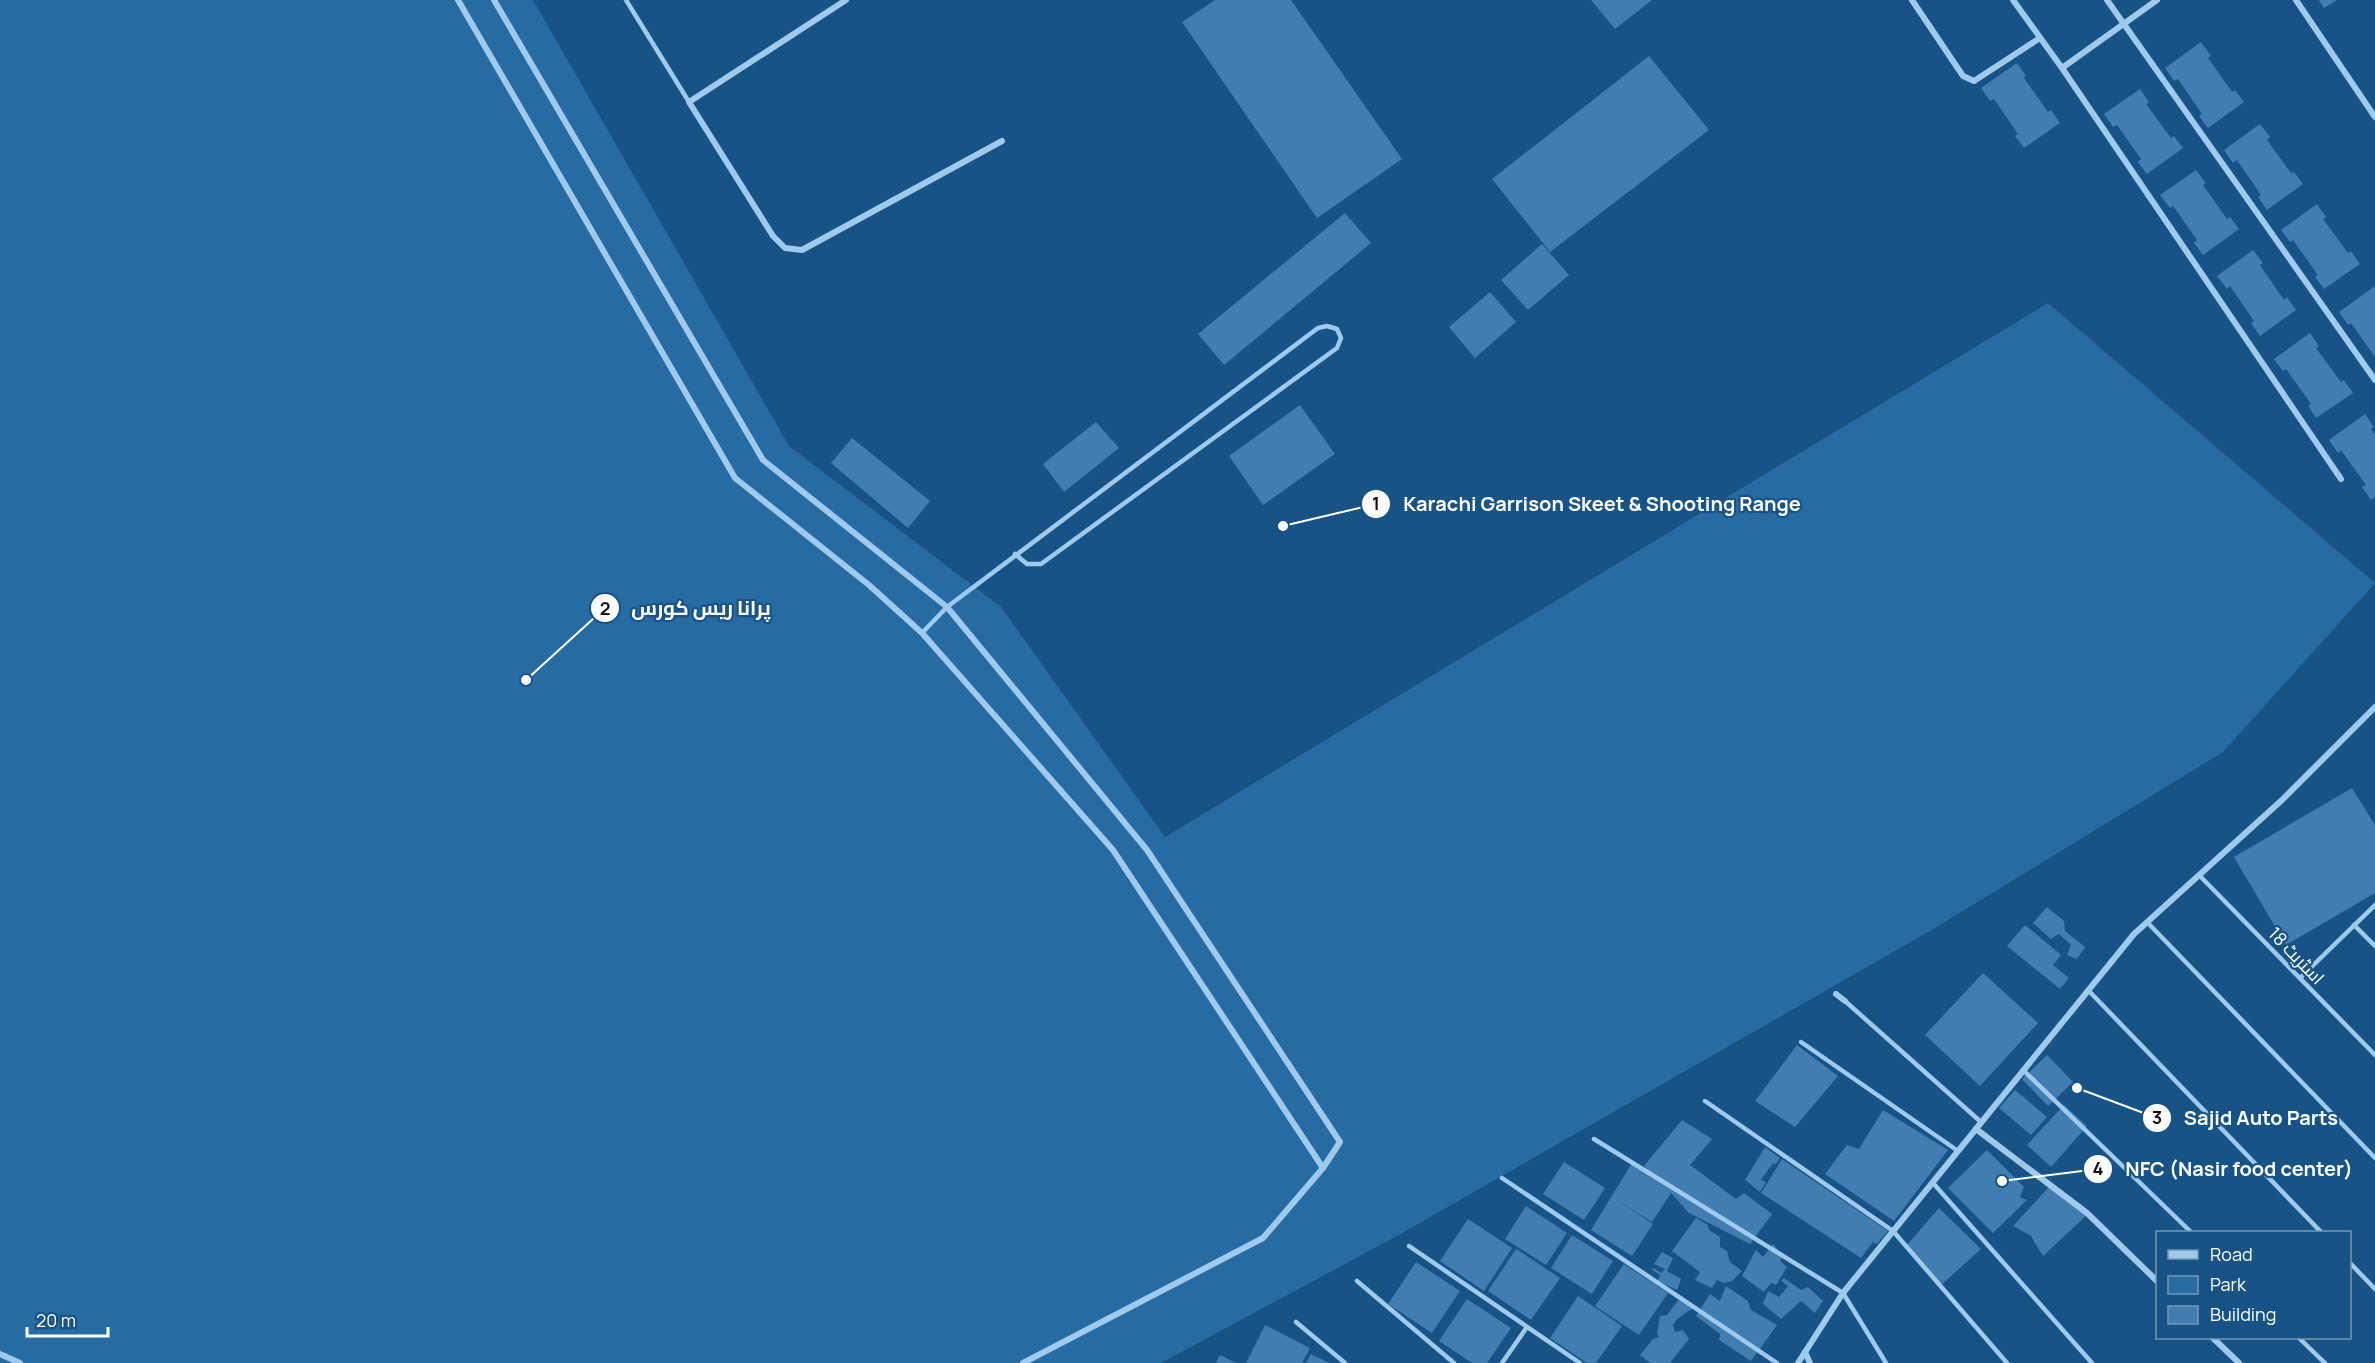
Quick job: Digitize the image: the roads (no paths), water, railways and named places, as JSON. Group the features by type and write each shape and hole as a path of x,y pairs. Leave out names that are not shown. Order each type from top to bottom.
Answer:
{"street":[{"path":"458,0 735,478 868,585 922,633 1113,850 1323,1168"},
{"path":"494,0 763,460 946,607 1147,850 1340,1142 1323,1168 1263,1238 1023,1363"},
{"path":"846,0 689,102 773,236 785,248 802,250 1002,141"},
{"path":"1912,0 1964,76 1974,81 2040,38"},
{"path":"2013,0 2062,68 2341,479"},
{"path":"2107,0 2375,380"},
{"path":"2062,68 2157,0"},
{"path":"2296,0 2375,117"},
{"path":"1798,1363 1843,1293 2134,934 2282,800 2375,707"},
{"path":"1836,994 1845,1001"},
{"path":"1976,1128 2087,1213 2156,1281"},
{"path":"2214,1339 2239,1363"},
{"path":"1805,1353 1810,1363"},
{"path":"0,1354 20,1363"}],"lane":[{"path":"626,0 689,102"},
{"path":"922,633 946,607 1015,554 1318,327 1327,326 1337,329 1341,338 1337,348 1041,564 1027,564 1015,554"},
{"name":"اسٹریٹ 18","path":"2199,875 2375,1055"},
{"path":"2300,978 2375,905"},
{"path":"2147,922 2375,1158"},
{"path":"2354,925 2375,946"},
{"path":"2088,990 2318,1231"},
{"path":"1845,1001 1981,1122"},
{"path":"1801,1042 1958,1151"},
{"path":"2024,1070 2189,1231"},
{"path":"1706,1101 1893,1231 2007,1363"},
{"path":"1594,1139 1843,1293 1886,1363"},
{"path":"1502,1178 1777,1363"},
{"path":"1932,1183 2092,1363"},
{"path":"1409,1246 1580,1363"},
{"path":"2351,1265 2375,1289"},
{"path":"1357,1281 1454,1363"},
{"path":"1296,1322 1345,1363"},
{"path":"1502,1363 1527,1327"},
{"path":"2300,1339 2325,1363"}],"place":[{"name":"Karachi Garrison Skeet & Shooting Range","path":"1283,526"},
{"name":"پرانا ریس کورس","path":"526,680"},
{"name":"Sajid Auto Parts","path":"2077,1088"},
{"name":"NFC (Nasir food center)","path":"2002,1181"}]}
